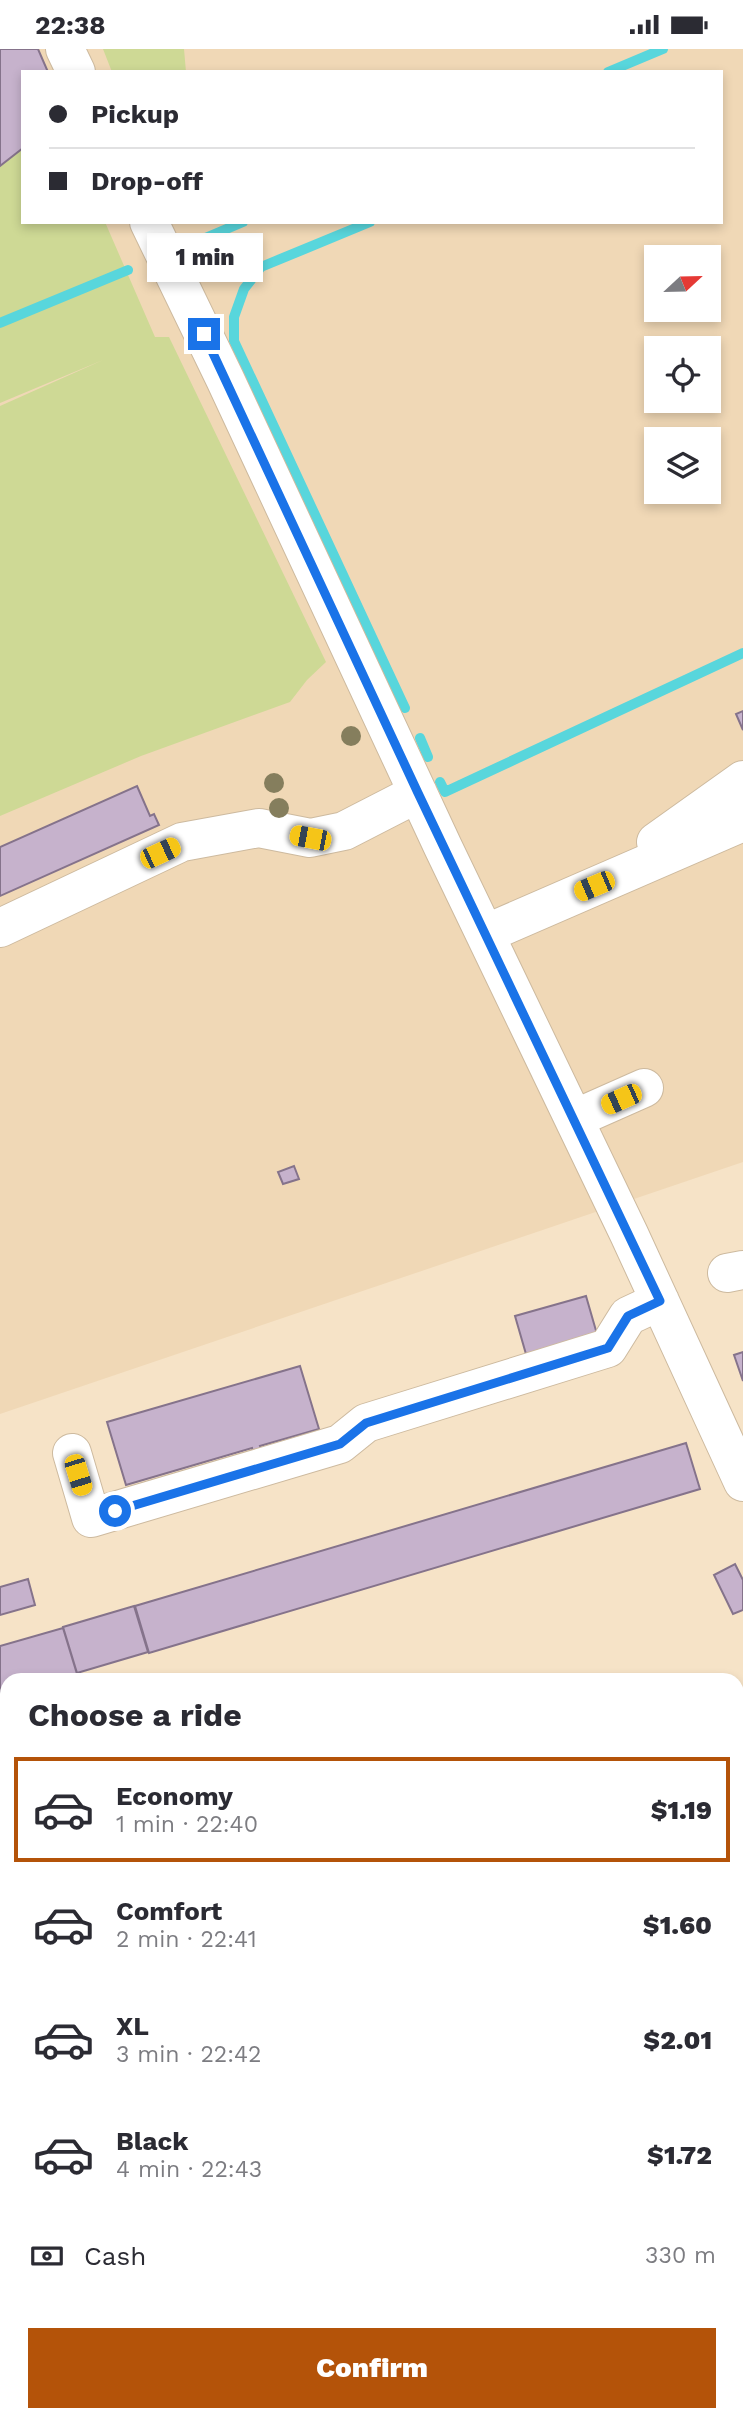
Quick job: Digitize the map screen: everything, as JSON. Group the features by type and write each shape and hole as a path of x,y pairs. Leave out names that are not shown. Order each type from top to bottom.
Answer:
{"street":[{"path":"65,49 75,70"},
{"path":"150,224 629,1234 743,1482"},
{"path":"594,886 743,780"},
{"path":"0,928 182,842 259,828 310,838 344,831 418,793"},
{"path":"485,934 743,822"},
{"path":"574,1119 644,1089"},
{"path":"72,1453 91,1518 340,1444 366,1423 608,1348 628,1316 660,1301"}],"shaded area":[{"path":"0,49 743,49 743,1162 0,1414"}],"green space":[{"path":"0,49 21,70 21,224 106,224 155,337 169,337 326,662 290,702 141,756 0,816 0,406 103,360 0,403"},
{"path":"103,49 184,49 186,70 111,70"}],"building":[{"path":"0,49 38,49 47,70 21,70 21,150 0,166"},
{"path":"743,711 743,730 736,714"},
{"path":"137,786 150,816 154,814 159,825 0,896 0,847"},
{"path":"294,1166 299,1179 283,1184 278,1172"},
{"path":"586,1296 599,1341 528,1361 515,1316"},
{"path":"743,1352 743,1381 734,1355"},
{"path":"300,1366 319,1429 260,1446 262,1451 253,1454 252,1448 126,1485 107,1422"},
{"path":"686,1443 700,1489 149,1653 135,1606"},
{"path":"735,1564 743,1580 743,1610 733,1614 714,1575"},
{"path":"28,1579 35,1605 0,1615 0,1587"},
{"path":"134,1606 148,1652 77,1673 63,1627"},
{"path":"63,1628 77,1673 0,1673 0,1646"}],"waterway":[{"path":"613,70 663,49"},
{"path":"184,247 238,224"},
{"path":"365,224 261,267 244,289 234,317 234,341 405,708"},
{"path":"0,323 128,270"},
{"path":"440,782 445,792 743,653"},
{"path":"420,738 428,757"}],"route":[{"path":"115,1511 340,1444 366,1423 608,1348 628,1316 660,1301 418,793 204,334"}]}
